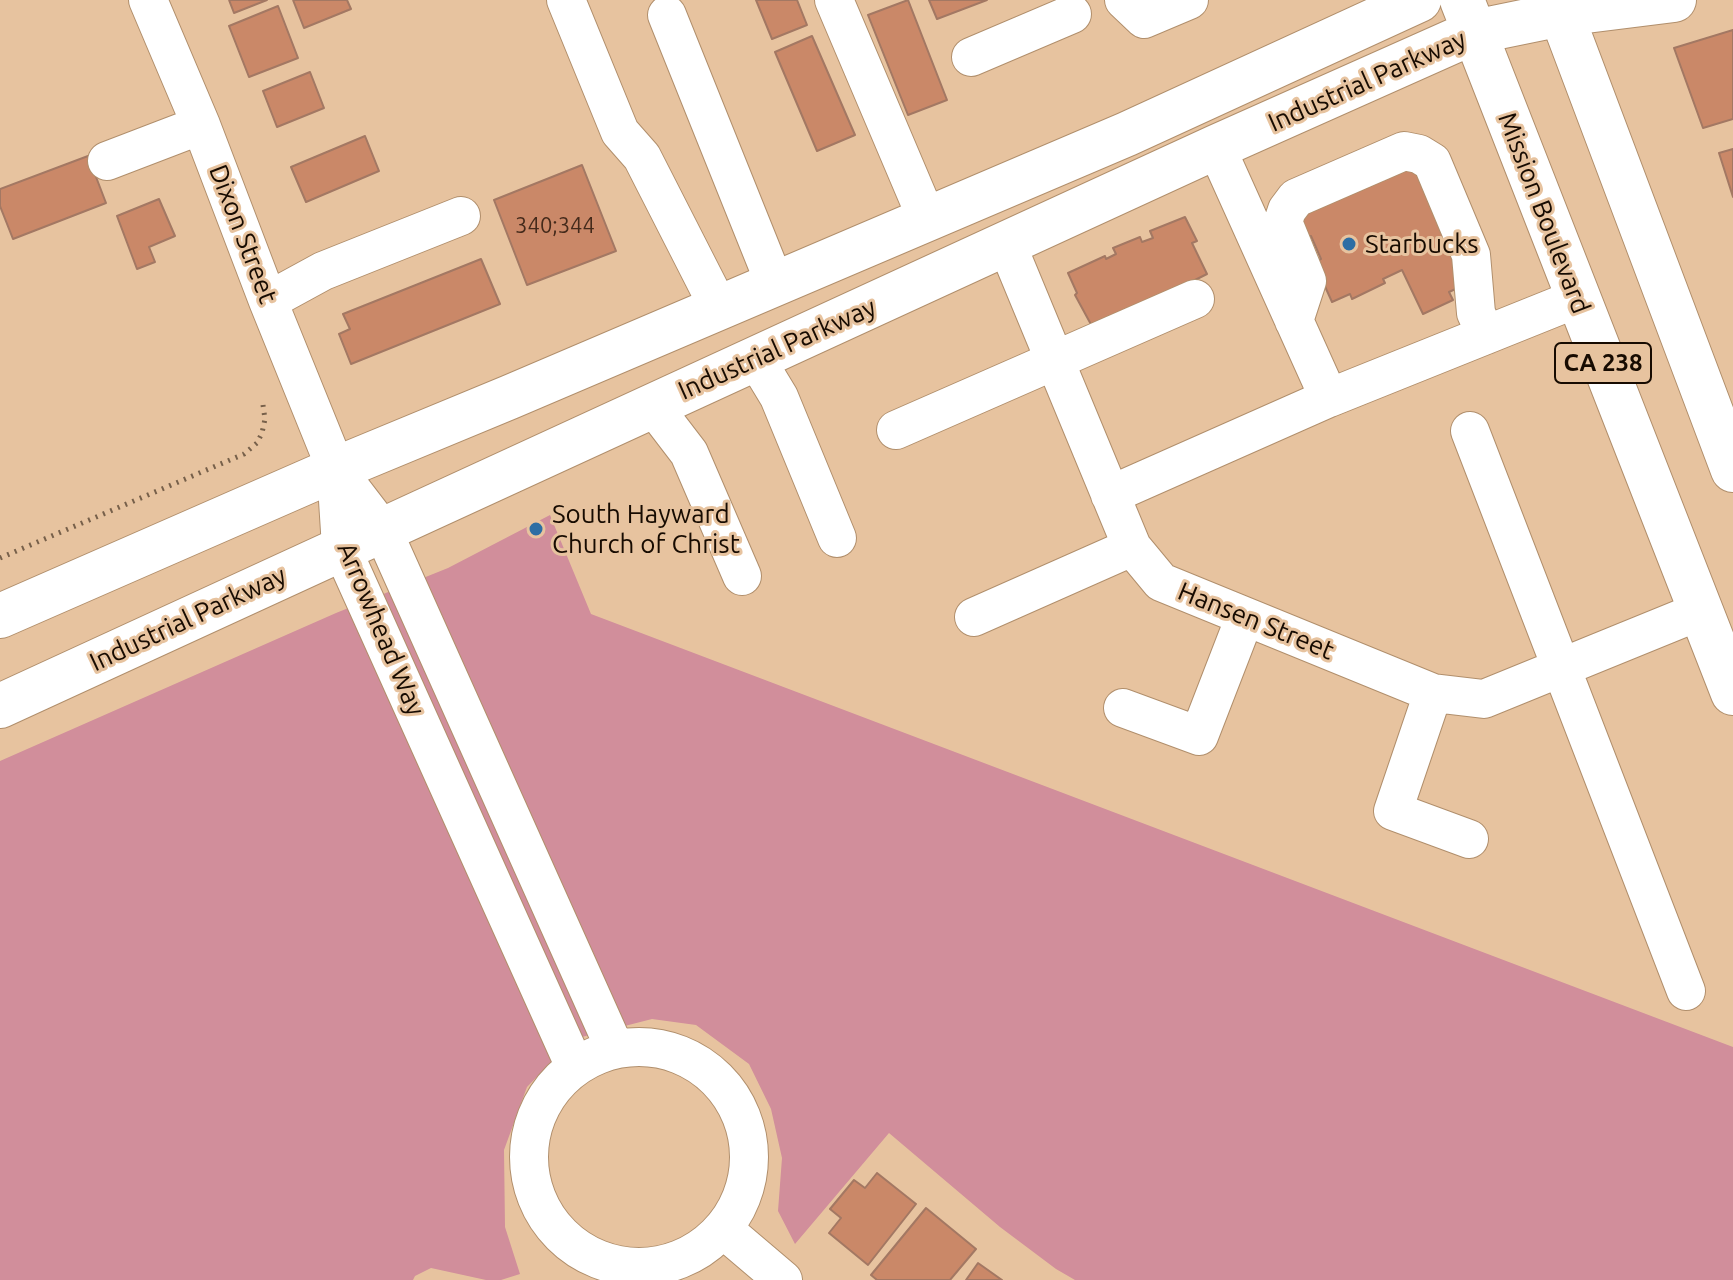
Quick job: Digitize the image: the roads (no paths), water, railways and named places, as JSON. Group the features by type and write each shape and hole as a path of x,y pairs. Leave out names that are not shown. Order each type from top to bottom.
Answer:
{"main road":[{"name":"Industrial Parkway","path":"0,616 336,469 1127,134 1419,0"},
{"name":"Industrial Parkway","path":"0,706 1216,147 1468,16 1674,0"},
{"name":"CA 238","path":"1559,7 1733,469"},
{"name":"Mission Boulevard","path":"1468,16 1733,693"}],"street":[{"name":"Dixon Street","path":"148,0 201,125 336,469"},
{"path":"566,0 620,132 642,157 719,308"},
{"path":"834,0 927,219"},
{"path":"1124,0 1144,19 1189,0"},
{"path":"971,57 1072,14"},
{"path":"667,15 775,284"},
{"path":"107,161 201,125"},
{"path":"1216,147 1329,398"},
{"path":"1294,321 1307,281 1283,222 1287,210 1296,198 1404,151 1419,154 1432,162 1471,255 1476,313 1486,335"},
{"path":"268,301 323,271 461,216"},
{"name":"Hansen Street","path":"1007,245 1132,547 1161,582 1433,693 1484,699 1700,611"},
{"path":"1110,495 1329,398 1578,298"},
{"path":"896,430 1195,299"},
{"path":"756,359 779,397 837,538"},
{"path":"653,406 689,453 742,576"},
{"path":"1470,431 1686,991"},
{"name":"Arrowhead Way","path":"336,469 382,529 615,1049"},
{"name":"Arrowhead Way","path":"336,469 341,547 575,1067"},
{"path":"974,617 1132,547"},
{"path":"1123,708 1199,736 1245,617"},
{"path":"1433,693 1393,811 1469,839"},
{"path":"648,1046 678,1053 708,1070 731,1095 745,1124 750,1152 749,1168 738,1207 723,1229 699,1249 666,1264 599,1270 587,1254 560,1234 541,1207 530,1175 530,1141 539,1110 556,1084 587,1059 615,1049 648,1046"},
{"path":"723,1229 783,1280"}],"place":[{"name":"Starbucks","path":"1349,244"},
{"name":"South Hayward Church of Christ","path":"536,529"}]}
